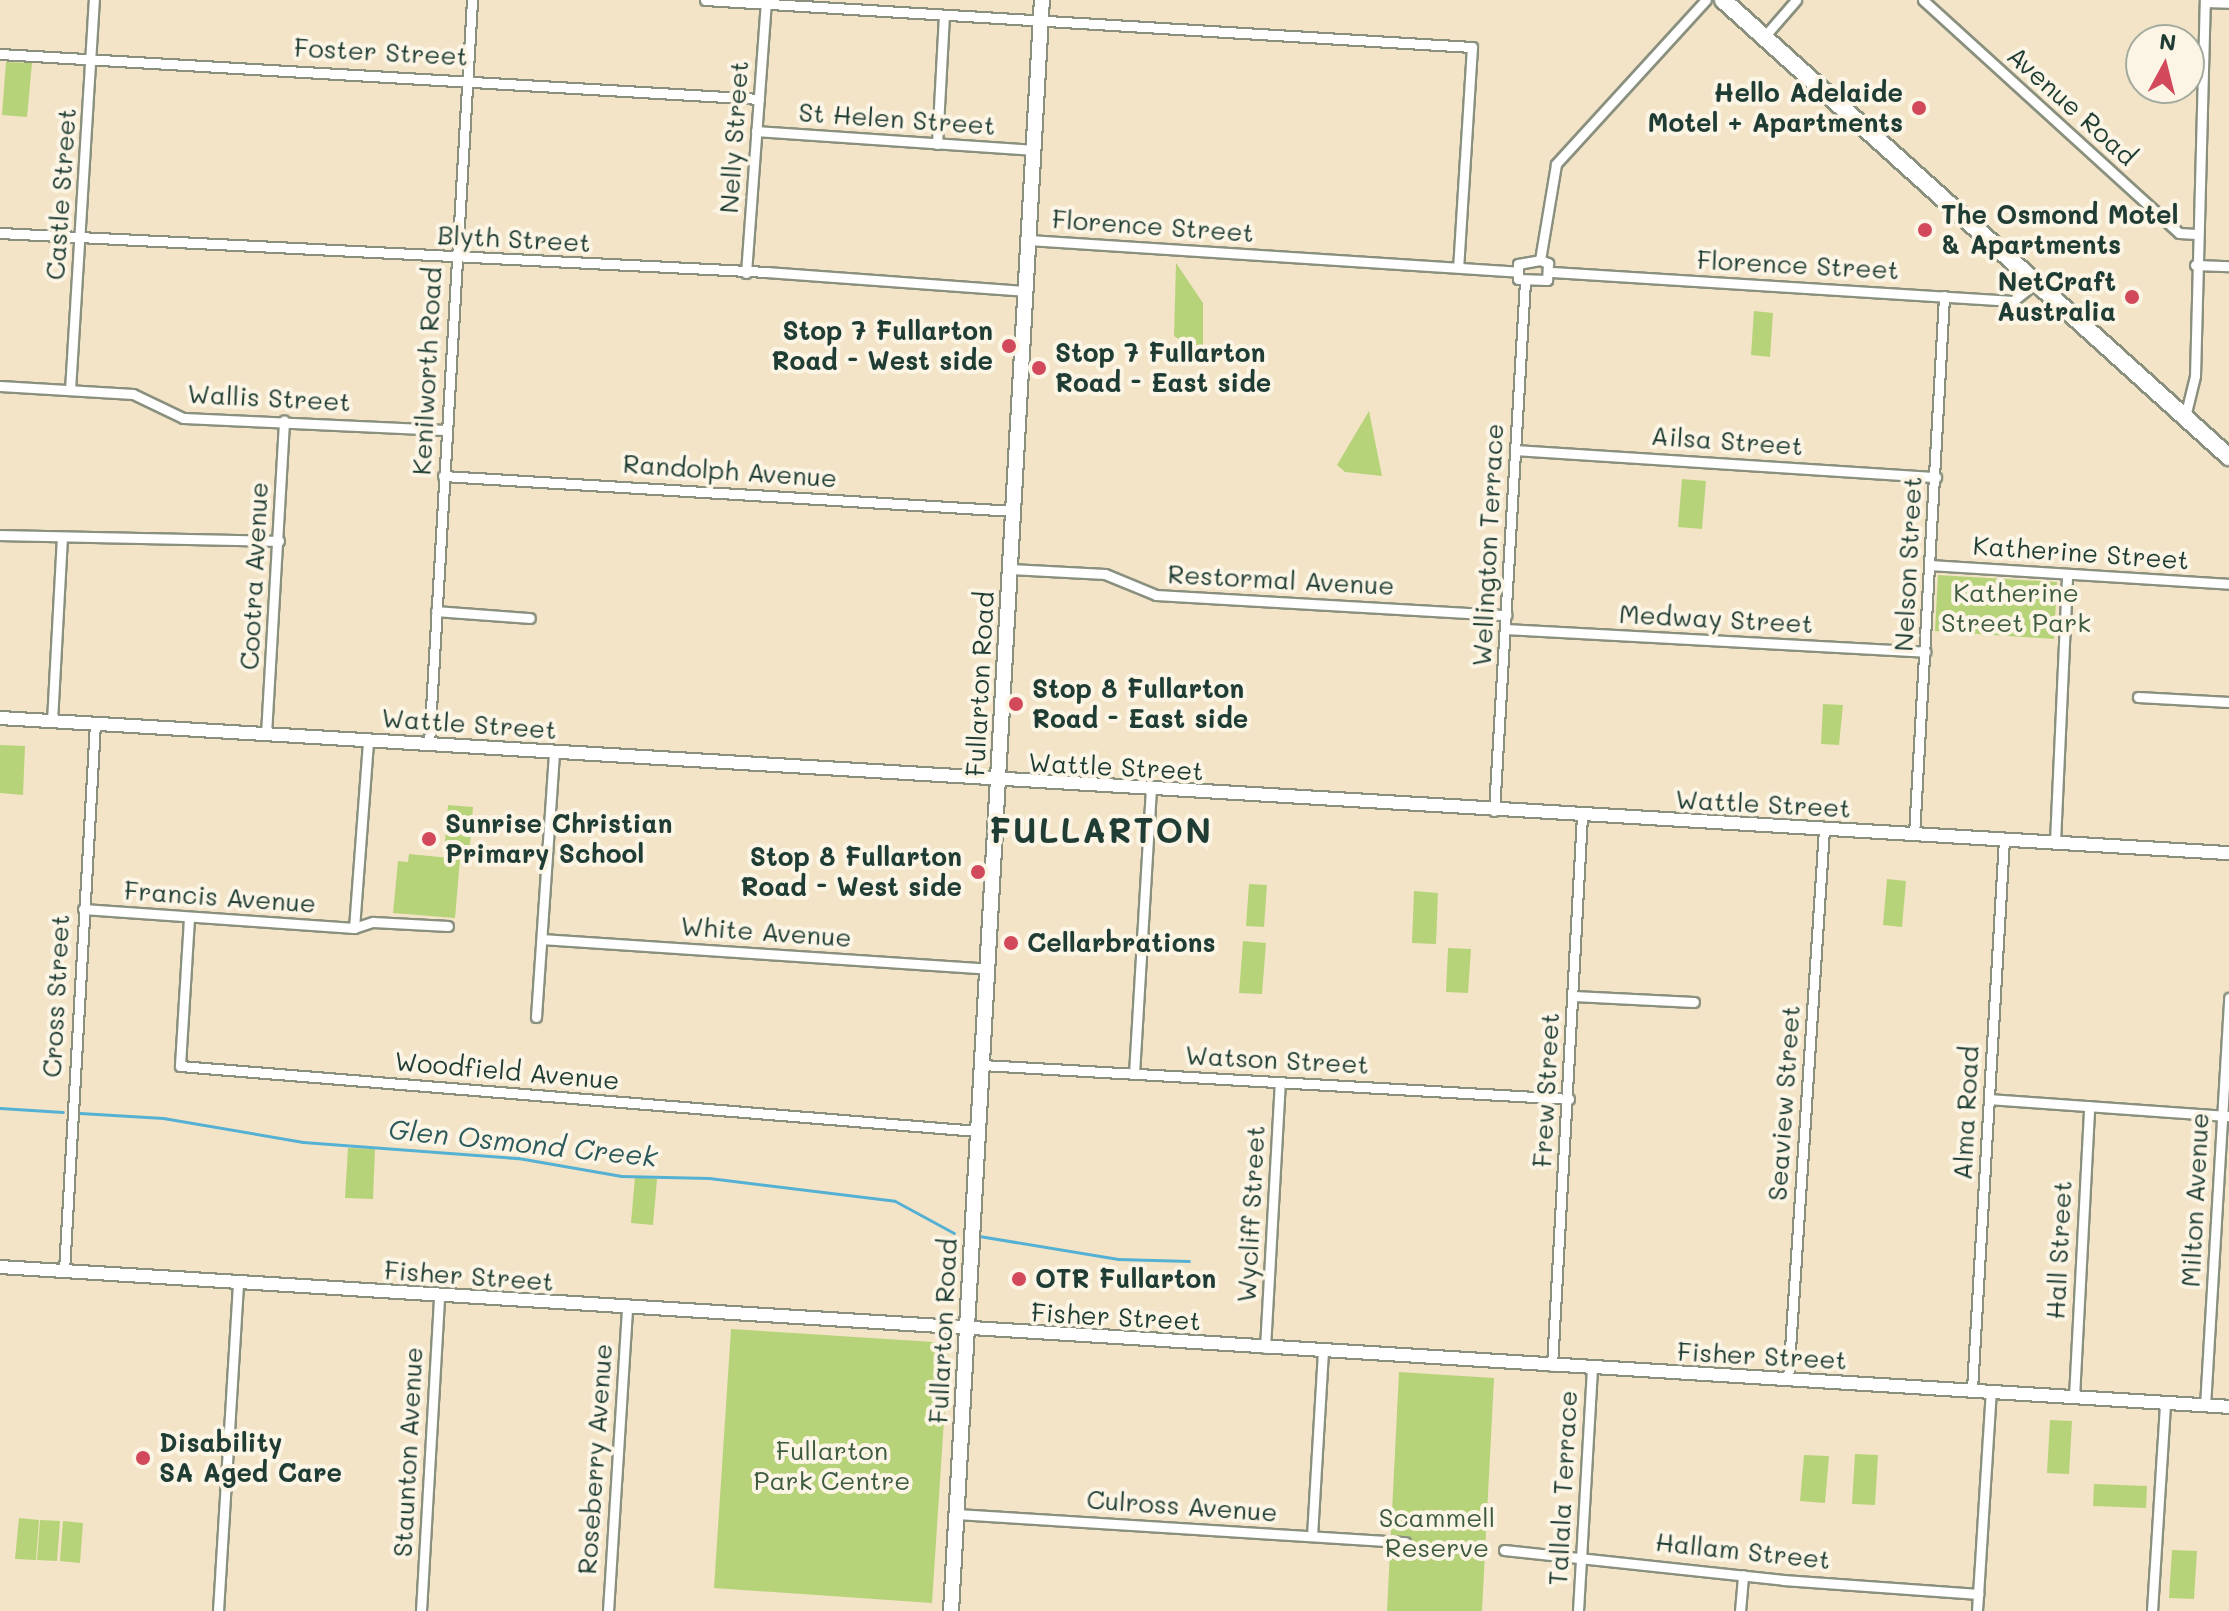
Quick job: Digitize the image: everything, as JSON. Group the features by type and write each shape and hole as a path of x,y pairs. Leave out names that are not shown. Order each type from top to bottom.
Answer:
{"highway":[{"path":"1723,0 2229,457"}],"main road":[{"name":"Fullarton Road","path":"951,1611 1042,0"}],"street":[{"name":"Castle Street","path":"70,390 94,0"},
{"name":"Kenilworth Road","path":"429,744 472,0"},
{"path":"705,0 1041,23 1472,47 1458,267"},
{"path":"1540,260 1556,164 1706,0"},
{"path":"1764,37 1796,0"},
{"name":"Avenue Road","path":"1923,0 2179,233 2196,234"},
{"path":"2185,417 2194,399 2195,265 2205,1 2229,3"},
{"name":"Nelly Street","path":"746,273 766,3"},
{"path":"937,144 944,16"},
{"name":"Foster Street","path":"0,54 467,79 759,99"},
{"name":"St Helen Street","path":"756,131 1034,150"},
{"name":"Blyth Street","path":"0,233 1026,291"},
{"name":"Florence Street","path":"1029,240 1514,271"},
{"path":"1540,260 1548,263 1552,272 1547,280 1525,282 1514,271 1518,264 1540,260"},
{"path":"2195,265 2229,266"},
{"name":"Florence Street","path":"1552,272 2013,301 2035,283"},
{"name":"Wellington Terrace","path":"1494,811 1525,282"},
{"name":"Nelson Street","path":"1914,835 1944,296"},
{"name":"Wallis Street","path":"0,386 133,394 183,418 446,430"},
{"name":"Cootra Avenue","path":"266,734 284,421"},
{"name":"Ailsa Street","path":"1515,450 1936,477"},
{"name":"Randolph Avenue","path":"443,476 1013,511"},
{"path":"0,535 62,539 204,536 279,541"},
{"path":"52,721 62,539"},
{"name":"Katherine Street","path":"1930,565 2229,584"},
{"name":"Restormal Avenue","path":"1010,569 1105,574 1156,595 1506,615"},
{"path":"2055,842 2067,574"},
{"path":"436,611 530,618"},
{"name":"Medway Street","path":"1505,629 1925,652"},
{"path":"2138,697 2229,702"},
{"name":"Wattle Street","path":"0,718 554,751 998,782 2229,853"},
{"name":"Cross Street","path":"64,1271 95,723"},
{"path":"354,928 368,740"},
{"path":"536,1017 554,751"},
{"path":"1134,1074 1151,791"},
{"name":"Frew Street","path":"1552,1366 1569,1099 1582,816"},
{"name":"Seaview Street","path":"1788,1380 1824,829"},
{"name":"Alma Road","path":"1972,1389 2004,839"},
{"name":"Francis Avenue","path":"83,909 354,928 373,922 448,926"},
{"name":"Woodfield Avenue","path":"189,918 180,1066 978,1131"},
{"name":"White Avenue","path":"542,939 988,969"},
{"path":"1573,996 1694,1002"},
{"name":"Milton Avenue","path":"2205,1406 2225,1116 2229,998"},
{"name":"Watson Street","path":"982,1065 1569,1099"},
{"name":"Wycliff Street","path":"1265,1348 1280,1082"},
{"path":"1989,1099 2225,1116"},
{"name":"Hall Street","path":"2074,1397 2089,1106"},
{"name":"Fisher Street","path":"0,1267 627,1309 2229,1407"},
{"path":"218,1611 238,1284"},
{"name":"Staunton Avenue","path":"421,1611 439,1296"},
{"name":"Roseberry Avenue","path":"608,1611 627,1309"},
{"path":"1312,1536 1323,1352"},
{"name":"Tallala Terrace","path":"1578,1611 1592,1368"},
{"path":"1977,1611 1991,1391"},
{"path":"2152,1611 2165,1403"},
{"name":"Culross Avenue","path":"957,1514 1405,1542"},
{"name":"Hallam Street","path":"1504,1550 1582,1555 1743,1575 1978,1594"},
{"path":"1740,1611 1743,1575"}],"green space":[{"path":"6,62 32,63 27,117 2,115"},
{"path":"1176,263 1203,303 1203,345 1197,352 1174,336"},
{"path":"1754,311 1773,313 1770,357 1751,355"},
{"path":"1369,411 1382,476 1345,472 1337,465"},
{"path":"1682,479 1706,481 1702,529 1678,527"},
{"name":"Katherine Street Park","path":"1938,575 2057,582 2054,639 1935,631"},
{"path":"1823,704 1843,705 1839,745 1821,744"},
{"path":"0,745 25,746 23,795 0,793"},
{"path":"448,805 473,807 469,856 444,854"},
{"path":"409,854 460,859 455,918 393,913 398,861 408,862"},
{"path":"1887,879 1906,881 1902,927 1883,925"},
{"path":"1249,884 1267,885 1264,927 1246,926"},
{"path":"1414,891 1438,893 1436,944 1412,943"},
{"path":"1243,941 1266,943 1262,994 1239,993"},
{"path":"1448,948 1471,949 1468,993 1446,992"},
{"path":"348,1148 375,1149 373,1199 345,1198"},
{"path":"635,1177 657,1179 653,1225 631,1223"},
{"name":"Fullarton Park Centre","path":"731,1329 949,1343 932,1603 714,1588"},
{"name":"Scammell Reserve","path":"1399,1372 1494,1378 1482,1611 1387,1611"},
{"path":"2050,1420 2072,1421 2069,1474 2047,1473"},
{"path":"1855,1454 1878,1455 1875,1505 1852,1504"},
{"path":"1804,1455 1829,1456 1825,1503 1800,1501"},
{"path":"2094,1484 2147,1486 2146,1508 2093,1506"},
{"path":"19,1518 39,1520 36,1560 15,1559"},
{"path":"40,1520 60,1521 57,1561 37,1560"},
{"path":"63,1521 83,1523 80,1563 60,1561"},
{"path":"2172,1550 2197,1551 2194,1599 2169,1598"}],"waterway":[{"name":"Glen Osmond Creek","path":"0,1108 63,1112"},
{"name":"Glen Osmond Creek","path":"80,1113 163,1118 303,1142 518,1158 621,1176 709,1178 895,1201 954,1233"},
{"name":"Glen Osmond Creek","path":"979,1236 1118,1259 1189,1261"}],"place":[{"name":"Hello Adelaide Motel + Apartments","path":"1919,108"},
{"name":"The Osmond Motel & Apartments","path":"1925,230"},
{"name":"NetCraft Australia","path":"2132,297"},
{"name":"Stop 7 Fullarton Road - West side","path":"1009,346"},
{"name":"Stop 7 Fullarton Road - East side","path":"1039,368"},
{"name":"Stop 8 Fullarton Road - East side","path":"1016,704"},
{"name":"Sunrise Christian Primary School","path":"429,839"},
{"name":"Stop 8 Fullarton Road - West side","path":"978,872"},
{"name":"Cellarbrations","path":"1011,943"},
{"name":"OTR Fullarton","path":"1019,1279"},
{"name":"Disability SA Aged Care","path":"143,1458"}],"district":[{"name":"FULLARTON","path":"1101,830"}]}
